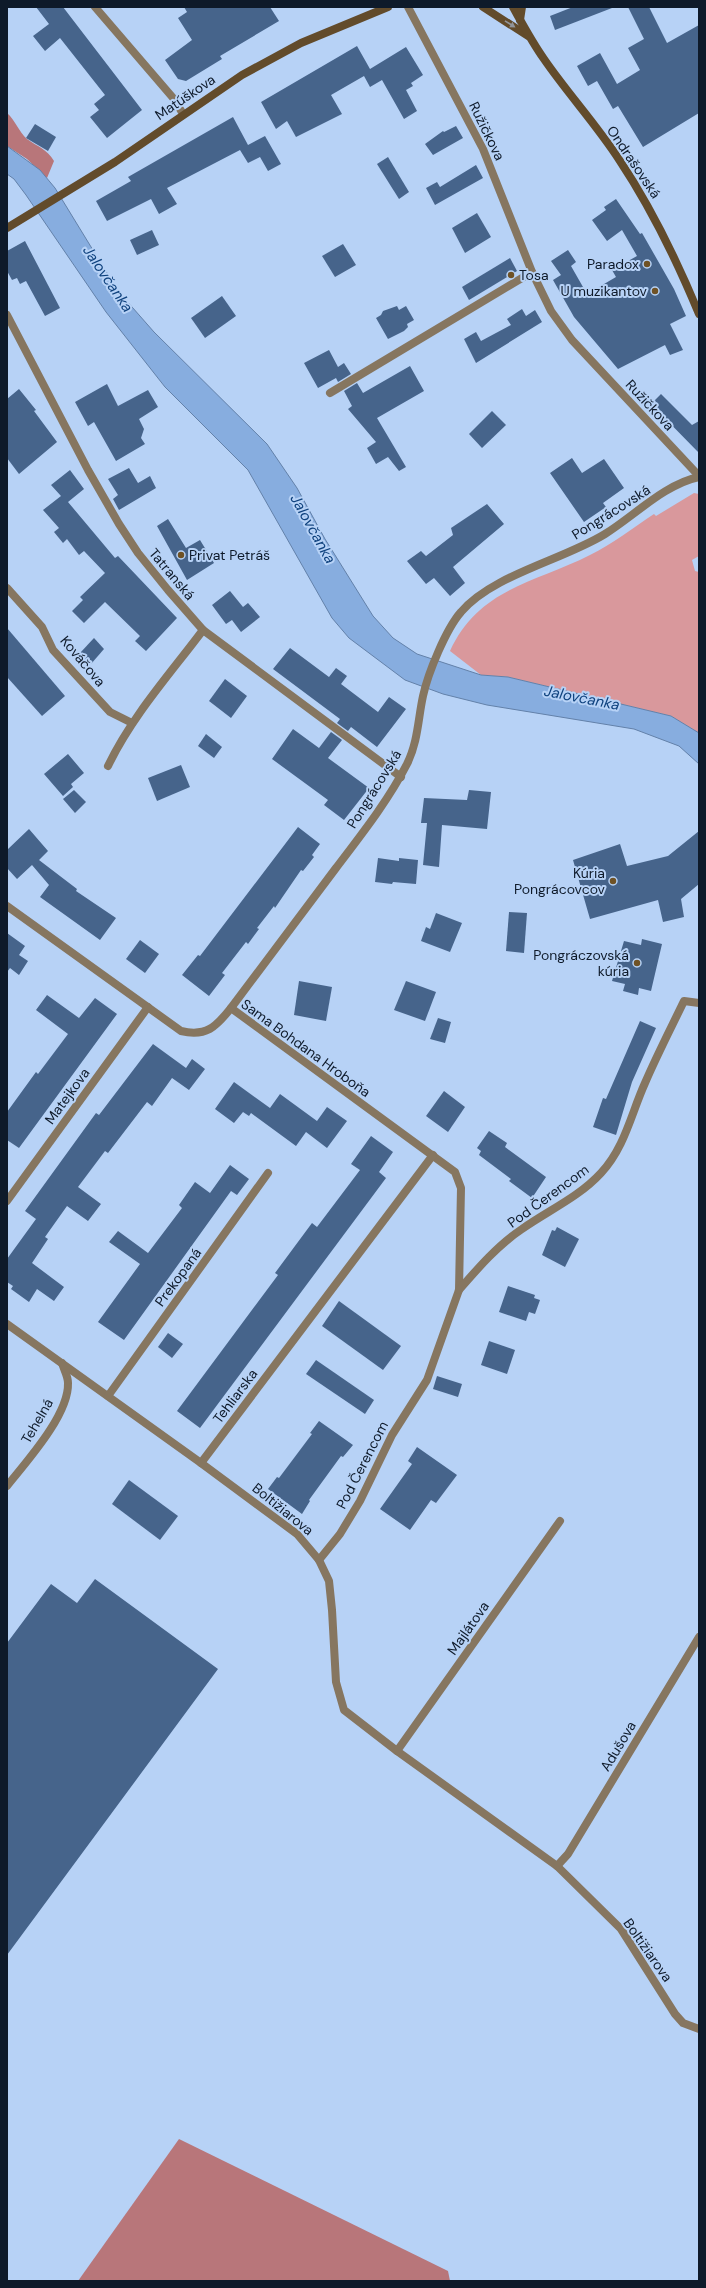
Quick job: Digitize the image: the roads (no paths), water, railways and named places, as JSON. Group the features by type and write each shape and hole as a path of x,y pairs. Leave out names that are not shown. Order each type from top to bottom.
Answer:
{"main road":[{"name":"Matúškova","path":"7,228 77,186 242,75 301,43 348,22 388,7"},
{"name":"Ondrašovská","path":"483,7 528,36"},
{"name":"Ondrašovská","path":"513,7 528,36 619,159 639,190 662,233 699,314"},
{"path":"520,20 522,7"}],"street":[{"path":"95,7 174,99 183,114"},
{"name":"Ružičkova","path":"408,7 411,17 483,149 532,272 551,311 572,340 699,476"},
{"path":"330,393 532,272"},
{"name":"Tatranská","path":"7,315 88,470 119,524 138,553 168,590 203,630 401,776"},
{"name":"Pongrácovská","path":"231,1008 370,823 401,776 418,737 424,694 440,651 454,621 477,597 499,584 583,546 626,521 675,486 699,476"},
{"name":"Kováčova","path":"7,588 42,627 53,650 110,712 132,723"},
{"path":"108,766 118,744 132,723 203,630"},
{"name":"Sama Bohdana Hroboňa","path":"7,906 181,1031 200,1033 220,1022 231,1008 433,1155"},
{"name":"Pod Čerencom","path":"459,1290 478,1267 521,1229 576,1194 592,1182 607,1166 620,1147 644,1084 684,1001 699,1002"},
{"name":"Matejkova","path":"7,1201 148,1007"},
{"name":"Pod Čerencom","path":"319,1560 340,1534 356,1507 392,1435 427,1380 459,1290 461,1188 455,1172 433,1155"},
{"name":"Tehliarska","path":"201,1463 433,1155"},
{"name":"Prekopaná","path":"108,1396 268,1173"},
{"path":"7,1324 201,1463"},
{"name":"Tehelná","path":"7,1486 45,1438 59,1413 68,1385 61,1362"},
{"name":"Boltižiarova","path":"201,1463 297,1534 319,1560 329,1581 336,1682 344,1710 397,1751 557,1866 621,1929 675,2014 683,2023 699,2029"},
{"name":"Majlátova","path":"397,1751 560,1521"},
{"name":"Adušova","path":"557,1866 568,1854 699,1636"}],"water":[{"name":"Jalovčanka","path":"7,146 40,170 55,188 118,291 154,332 267,444 297,488 325,539 373,616 393,638 417,654 481,675 508,677 671,716 699,733 699,764 679,746 634,729 487,705 443,694 405,680 349,638 332,618 248,470 165,387 106,312 26,195 14,179 7,174"}],"place":[{"name":"Paradox","path":"647,264"},
{"name":"Tosa","path":"511,275"},
{"name":"U muzikantov","path":"655,291"},
{"name":"Privat Petráš","path":"181,555"},
{"name":"Kúria Pongrácovcov","path":"613,881"},
{"name":"Pongráczovská kúria","path":"637,963"}]}
